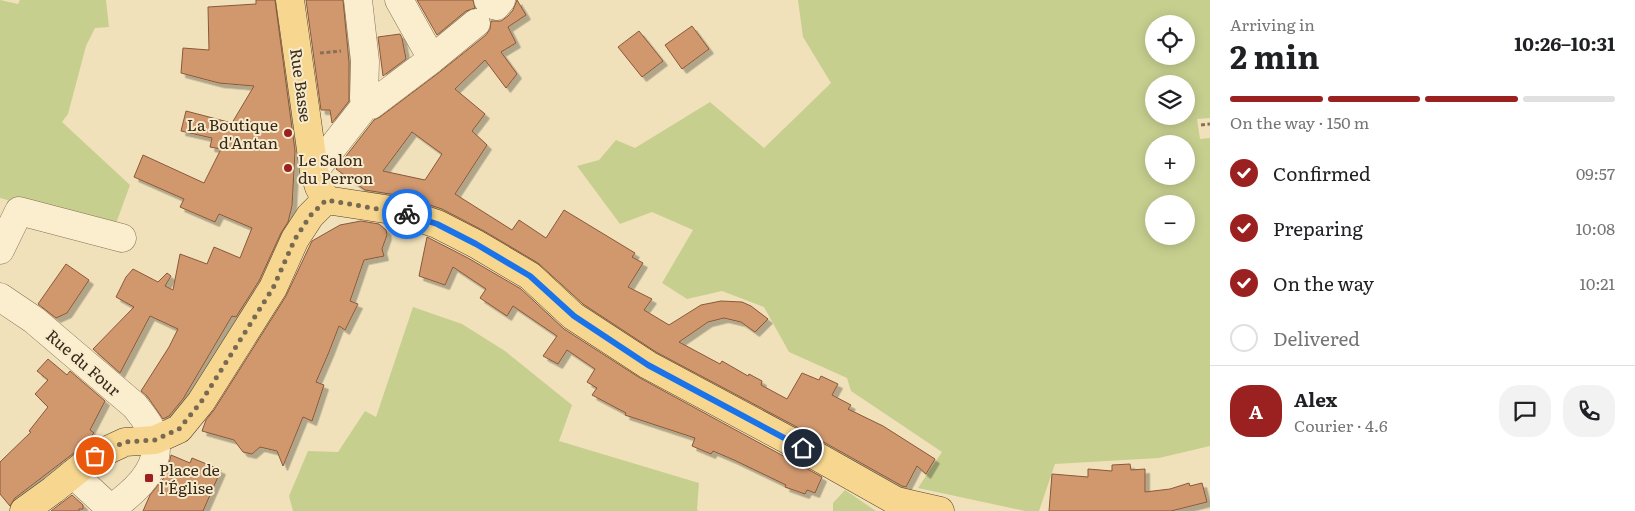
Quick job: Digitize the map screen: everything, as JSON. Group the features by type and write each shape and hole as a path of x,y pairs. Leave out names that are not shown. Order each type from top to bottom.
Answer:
{"main road":[{"name":"Rue Basse","path":"290,0 314,170 319,187 326,200"},
{"path":"24,511 95,456 125,442 155,440 179,429 201,402 273,288 295,239 310,216 326,200 398,212 437,224 476,244 530,276 574,316 648,365 788,440 896,501 940,511"}],"street":[{"path":"358,0 365,62 365,106"},
{"path":"399,0 432,59"},
{"path":"314,170 365,106 370,105 432,59 482,11 496,6 501,0"},
{"path":"0,250 19,211 122,238"},
{"name":"Rue du Four","path":"0,297 34,320 135,406 145,420 155,440"},
{"path":"63,482 109,510 128,496 142,481 151,467 154,457 155,440"}],"path":[{"path":"298,54 364,48"},
{"path":"1202,125 1210,124"}],"green space":[{"path":"0,0 18,4 20,0 106,0 109,27 95,28 86,46 68,114 62,122 130,185 114,229 0,198"},
{"path":"798,0 1210,0 1210,118 1197,119 1200,139 1210,138 1210,446 1159,458 1055,464 1039,511 1025,511 918,488 942,452 851,391 847,378 789,352 764,307 722,291 687,299 662,283 693,230 652,212 620,224 577,166 599,160 616,140 635,148 710,102 764,148 831,83 803,37"},
{"path":"413,307 462,324 505,351 572,405 559,441 699,483 698,511 293,511 289,496 308,451 338,452 365,411 376,417"},
{"path":"845,490 876,511 833,511 833,503"}],"building":[{"path":"256,0 275,0 295,151 292,206 288,222 259,281 236,317 232,316 183,399 169,416 163,419 147,396 141,391 178,329 150,316 120,373 93,349 134,307 116,297 126,277 133,269 158,282 167,273 171,276 165,286 173,290 180,254 207,264 214,247 240,258 252,228 219,214 215,222 180,207 184,199 134,177 143,155 204,183 221,149 210,147 212,138 181,131 186,111 232,123 254,86 219,83 181,73 183,48 209,50 208,7 256,4"},
{"path":"306,0 343,0 349,62 349,101 332,123 330,110 321,110"},
{"path":"417,0 473,0 475,8 466,11 437,35"},
{"path":"517,0 526,15 508,27 516,43 501,52 517,74 506,88 485,60 455,89 485,114 472,131 487,145 455,194 512,230 519,220 546,238 564,210 635,253 632,257 643,263 628,287 652,299 644,310 669,325 701,305 721,301 742,302 751,306 768,319 755,332 741,322 724,318 708,322 679,342 720,364 722,361 748,376 749,374 762,381 761,385 787,399 802,373 819,380 821,376 838,384 832,395 851,405 848,409 883,426 935,459 926,474 917,466 906,487 902,486 795,426 656,352 583,304 538,263 484,231 442,209 403,196 365,190 336,169 374,120 486,35 490,29 491,21 501,21 513,10","holes":["412,132 442,154 425,180 383,171"]},
{"path":"692,26 709,49 682,69 665,45"},
{"path":"639,31 663,61 642,77 618,47"},
{"path":"400,34 406,59 383,76 378,37"},
{"path":"361,221 379,224 386,230 387,235 382,249 384,256 364,260 350,301 358,304 345,330 339,326 316,382 324,385 312,421 303,417 283,466 277,451 260,447 252,454 243,452 234,440 202,431 206,420 286,296 312,241 340,225"},
{"path":"427,237 521,289 564,329 640,378 822,477 815,493 807,490 805,494 785,487 786,485 734,460 713,451 711,454 692,446 695,438 625,415 626,413 592,395 597,388 587,382 595,369 567,350 558,364 543,356 557,336 513,306 507,316 480,298 486,289 453,267 445,285 419,276"},
{"path":"66,264 89,280 67,313 56,318 38,304"},
{"path":"48,359 67,375 70,371 105,401 90,430 94,433 83,446 15,498 10,506 0,494 0,462 31,432 29,431 48,407 35,394 48,380 37,371"},
{"path":"171,455 190,463 192,458 221,470 203,511 143,511 150,495 163,479"},
{"path":"1130,464 1131,470 1145,469 1145,492 1170,489 1189,483 1190,486 1202,483 1207,502 1171,511 1049,511 1052,474 1088,477 1088,469 1112,471 1112,465"},
{"path":"72,495 83,505 83,509 79,509 79,511 51,511"}],"way so far":[{"path":"95,456 125,442 155,440 179,429 201,402 273,288 295,239 310,216 326,200 407,214"}],"place":[{"name":"La Boutique d'Antan","path":"288,133"},
{"name":"Le Salon du Perron","path":"288,168"},
{"name":"Place de l'Église","path":"149,478"}],"route":[{"path":"407,214 437,224 476,244 530,276 574,316 648,365 803,448"}]}
